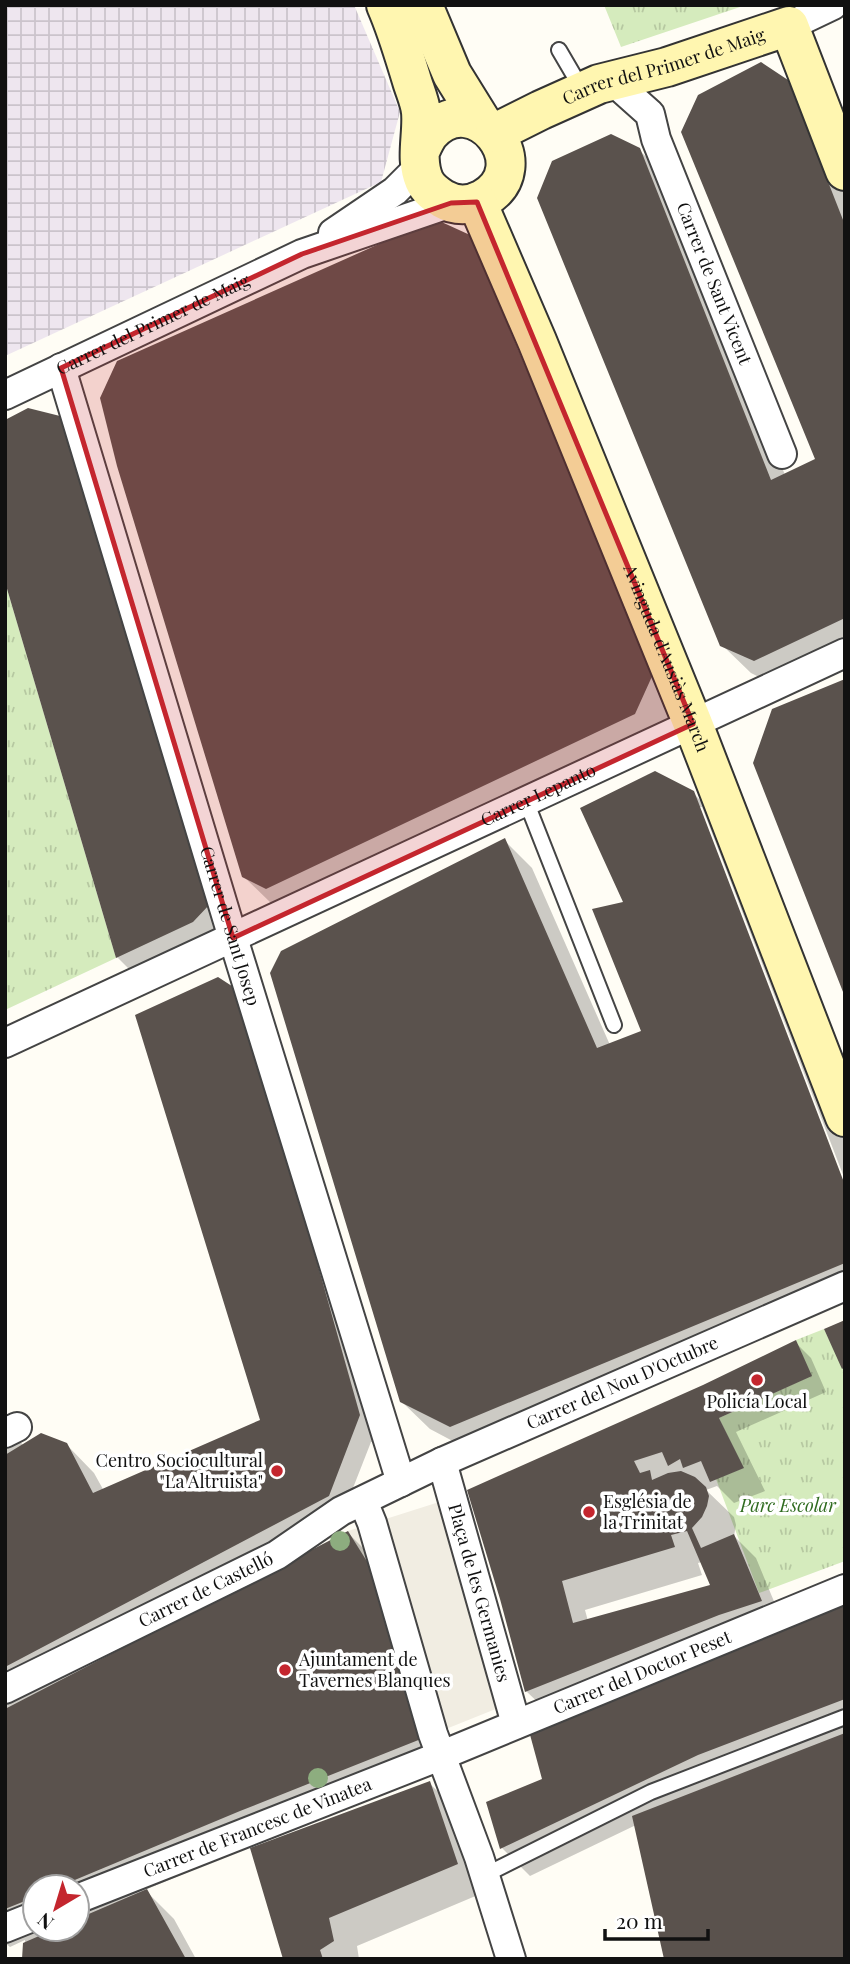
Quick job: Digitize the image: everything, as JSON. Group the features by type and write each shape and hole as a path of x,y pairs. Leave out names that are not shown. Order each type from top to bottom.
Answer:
{"street":[{"path":"386,5 396,27 421,110 420,159 425,183 435,194 464,202 490,195 503,177 503,146 452,74 423,5"},
{"name":"Carrer del Primer de Maig","path":"489,128 598,86 667,67 789,26 833,5"},
{"path":"789,26 845,172"},
{"path":"598,86 650,114 667,67"},
{"name":"Carrer de Sant Vicent","path":"650,114 656,139 782,454"},
{"path":"420,159 429,134 440,124 453,119 468,118 489,128"},
{"name":"Carrer del Primer de Maig","path":"302,254 395,191 420,159"},
{"name":"Carrer del Primer de Maig","path":"5,395 302,254 464,202"},
{"name":"Avinguda d'Ausiàs March","path":"464,202 537,341 693,724 845,1117"},
{"name":"Carrer de Sant Josep","path":"61,368 401,1482"},
{"name":"Carrer Lepanto","path":"5,1043 845,653"},
{"name":"Carrer del Nou D'Octubre","path":"401,1482 845,1286"},
{"name":"Plaça de les Germanies","path":"442,1462 516,1724"},
{"name":"Carrer de Castelló","path":"5,1689 276,1555 341,1511 401,1482"},
{"path":"363,1501 372,1523 440,1756 482,1866 511,1959"},
{"name":"Carrer del Doctor Peset","path":"440,1756 845,1589"},
{"name":"Carrer de Francesc de Vinatea","path":"91,1893 440,1756"}],"lane":[{"path":"559,50 598,86"},
{"path":"526,801 614,1025"},
{"path":"482,1866 651,1792 845,1717"}],"highlighted area":[{"path":"477,202 693,724 233,938 61,368 302,254 451,203"}],"shaded area":[{"path":"5,5 354,5 400,112 381,182 5,356"},
{"path":"458,1496 518,1700 421,1739 373,1571 348,1531"}],"green space":[{"path":"604,5 746,5 621,47"},
{"path":"5,582 116,958 5,1010"},
{"name":"Parc Escolar","path":"824,1329 843,1368 845,1367 845,1561 759,1593 716,1479 743,1468 719,1418 811,1376 796,1340"}],"building":[{"path":"761,62 788,80 845,225 845,618 754,661 720,646 537,198 552,161 611,134 640,148 771,480 815,459 681,132 698,95"},
{"path":"435,219 470,235 654,672 635,714 266,889 242,877 117,466 100,398 117,361"},
{"path":"28,408 60,416 210,904 193,922 116,958 5,582 5,420"},
{"path":"845,679 845,997 753,763 772,709"},
{"path":"655,771 694,791 845,1185 845,1263 450,1427 400,1402 270,973 281,951 505,838 597,1048 641,1031 592,909 623,902 580,808"},
{"path":"218,977 241,992 360,1415 329,1496 5,1667 5,1455 41,1433 67,1443 93,1493 260,1420 135,1015"},
{"path":"845,1320 845,1367 842,1369 824,1329"},
{"path":"796,1340 812,1376 719,1418 744,1468 710,1482 701,1461 683,1468 680,1459 668,1466 662,1452 634,1461 640,1473 650,1470 652,1480 681,1471 695,1477 706,1487 709,1496 707,1506 692,1528 701,1548 734,1534 762,1601 719,1615 525,1692 467,1490 703,1385","holes":["687,1531 710,1585 573,1623 562,1581 675,1547 671,1535"]},
{"path":"348,1531 373,1571 421,1739 91,1873 21,1873 21,1903 5,1909 5,1709"},
{"path":"845,1601 845,1699 698,1755 500,1849 486,1802 542,1779 529,1731"},
{"path":"845,1733 845,1959 664,1959 632,1816"},
{"path":"430,1781 458,1864 329,1918 334,1941 320,1950 323,1959 283,1959 250,1848"},
{"path":"147,1889 186,1959 22,1959 23,1943 91,1943 91,1913"}],"place":[{"name":"Policía Local","path":"757,1380"},
{"name":"Centro Sociocultural \"La Altruista\"","path":"277,1471"},
{"name":"Església de la Trinitat","path":"589,1512"},
{"name":"Ajuntament de Tavernes Blanques","path":"285,1670"}]}
